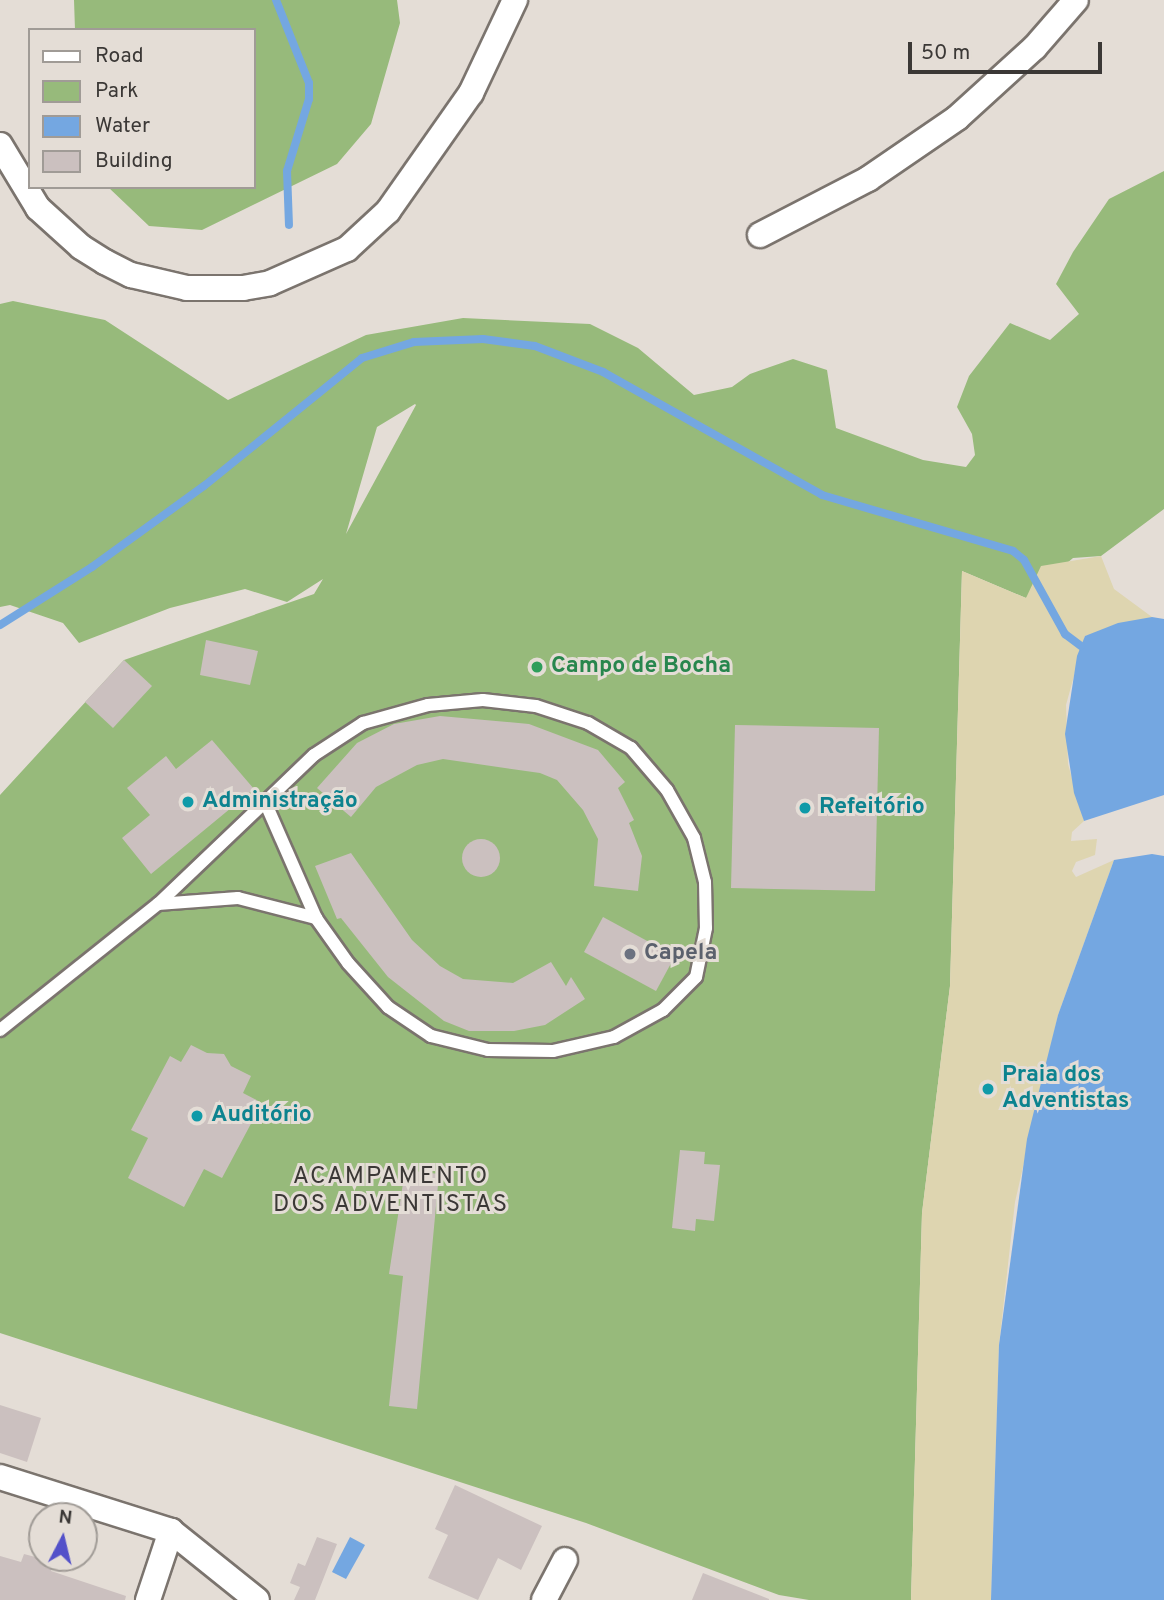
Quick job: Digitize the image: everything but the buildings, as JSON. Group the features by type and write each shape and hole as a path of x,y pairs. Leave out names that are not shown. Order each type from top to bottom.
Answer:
{"street":[{"path":"2,155 38,208 58,229 80,247 131,275 201,289 271,283 347,249 388,211 471,93 515,0"},
{"path":"760,235 868,179 957,118 1035,47 1076,0"},
{"path":"0,1477 171,1531 257,1600"},
{"path":"148,1600 171,1531"},
{"path":"544,1600 565,1560"}],"lane":[{"path":"0,1030 158,904 314,755 363,723 428,705 483,700 536,706 588,723 631,748 667,790 694,838 705,882 706,928 696,977 663,1010 614,1037 553,1051 488,1050 432,1036 388,1006 348,963 316,918 265,802"},
{"path":"158,904 238,898 316,918"}],"green space":[{"path":"74,0 397,0 400,23 371,124 337,164 202,230 149,226 110,189 256,189 256,28 75,28"},
{"path":"1164,171 1164,509 1101,556 1073,558 1026,598 962,571 950,986 922,1213 911,1600 809,1600 779,1595 586,1523 0,1333 0,795 124,660 314,594 323,579 287,602 245,589 170,608 79,643 63,623 10,605 0,607 0,304 13,301 105,320 228,400 366,335 463,318 590,324 638,348 694,395 732,387 750,374 793,359 827,370 836,428 923,460 966,467 975,455 972,434 957,407 969,376 1010,323 1050,340 1079,314 1056,284 1073,252 1109,199","holes":["416,405 346,534 377,427"]}],"sand":[{"name":"Praia dos Adventistas","path":"1101,556 1114,589 1152,617 1085,636 1066,705 1068,764 1084,821 1072,832 1071,841 1097,839 1095,855 1076,862 1072,871 1076,877 1114,860 1058,1015 1015,1202 999,1345 991,1600 911,1600 922,1213 950,986 962,571 1026,598 1041,566"}],"water":[{"path":"1152,617 1164,619 1164,795 1084,821 1074,793 1065,734 1077,656 1085,636 1118,623"},
{"path":"1152,854 1164,856 1164,1600 991,1600 999,1345 1027,1139 1058,1015 1114,860"},
{"path":"350,1537 365,1545 346,1579 332,1572"}],"waterway":[{"path":"276,0 309,83 309,99 287,171 289,225"},
{"path":"0,625 92,567 204,486 362,358 414,342 483,339 535,346 603,372 822,495 1013,551 1024,560 1065,634 1081,646"}],"place":[{"name":"Campo de Bocha","path":"537,667"},
{"name":"Administração","path":"188,802"},
{"name":"Refeitório","path":"805,808"},
{"name":"Capela","path":"630,954"},
{"name":"Praia dos Adventistas","path":"988,1089"},
{"name":"Auditório","path":"197,1116"}],"district":[{"name":"ACAMPAMENTO DOS ADVENTISTAS","path":"391,1192"}]}
